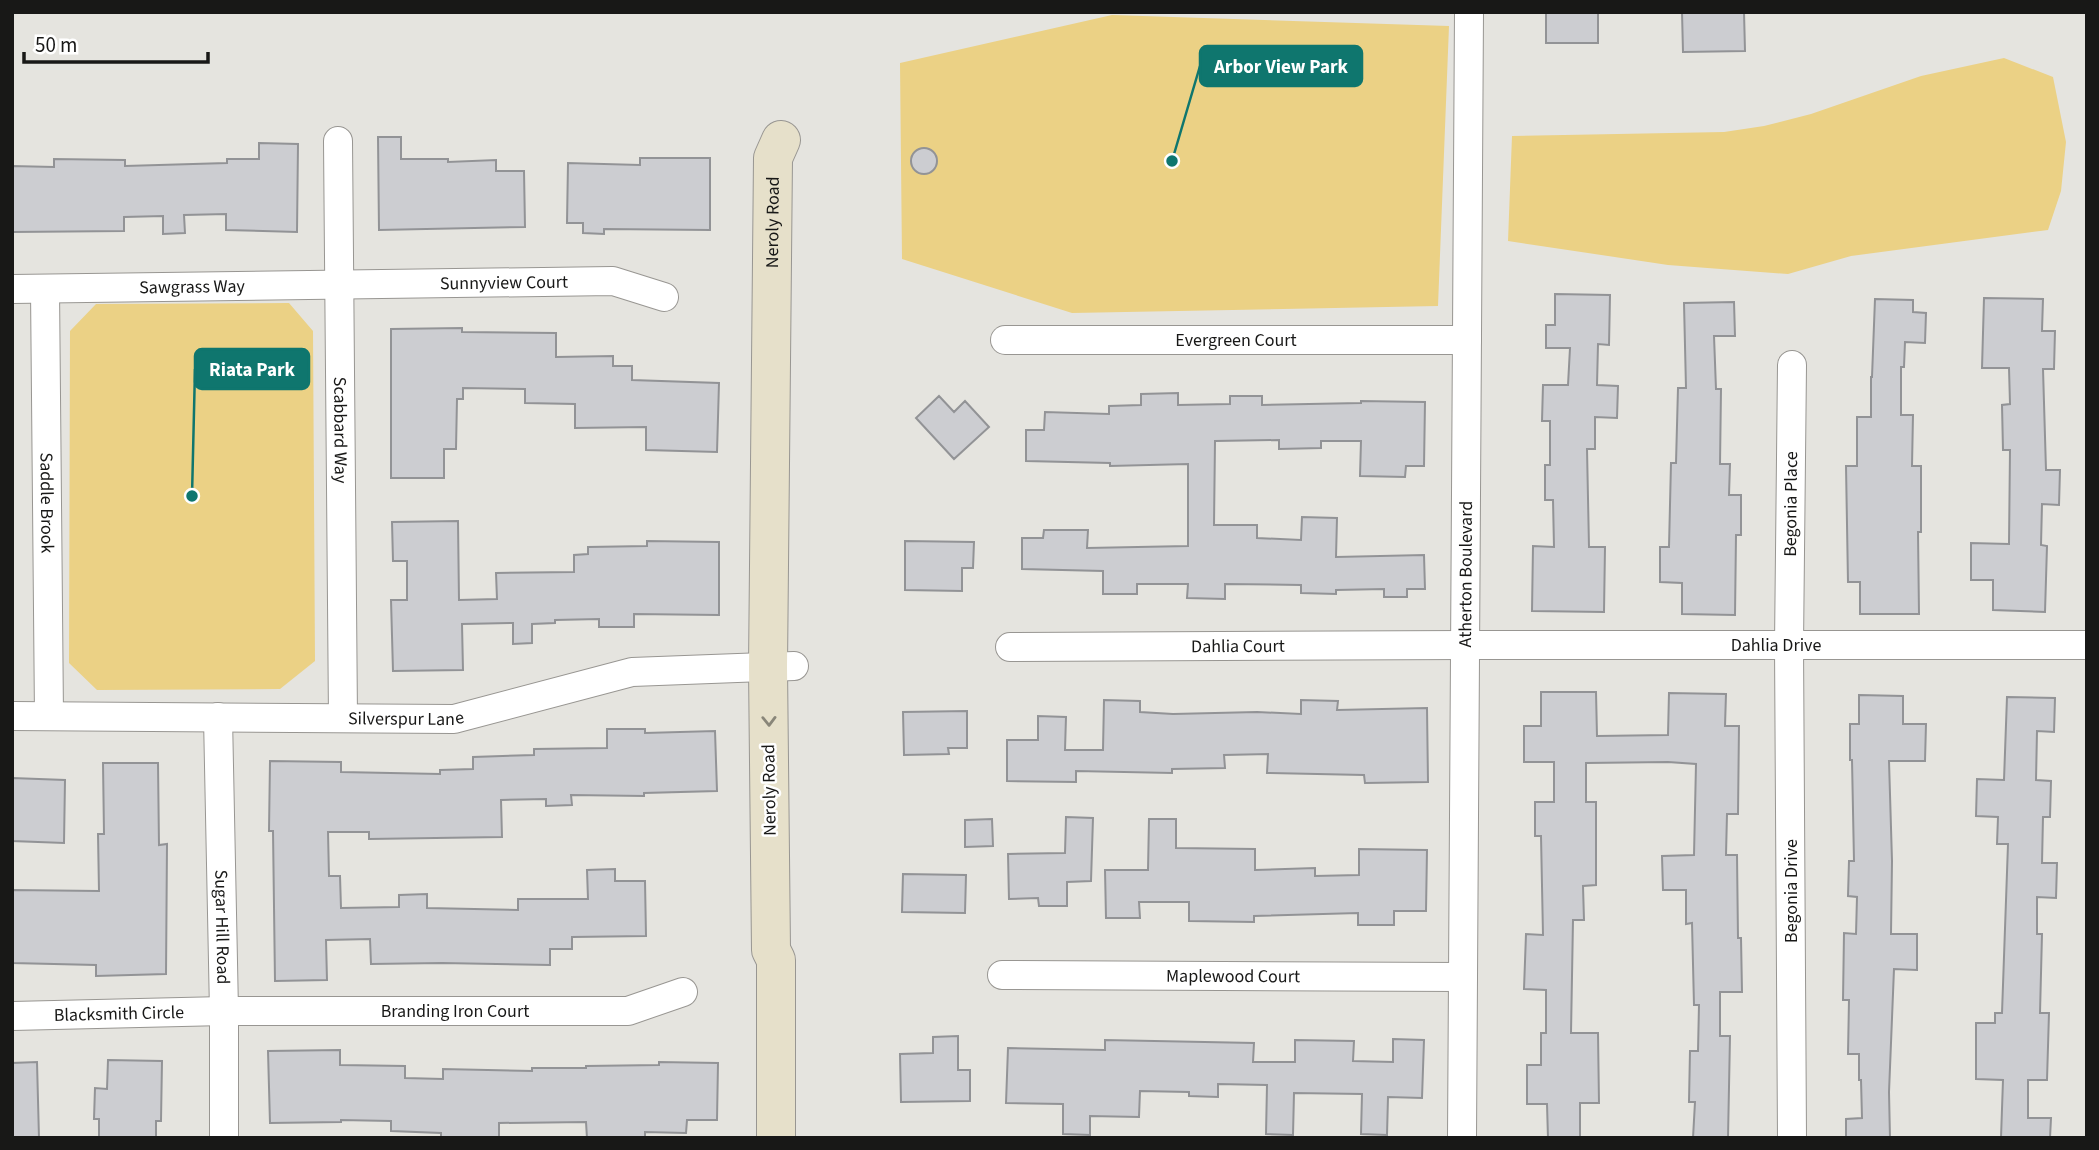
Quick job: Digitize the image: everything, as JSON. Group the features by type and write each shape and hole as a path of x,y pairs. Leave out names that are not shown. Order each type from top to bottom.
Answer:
{"street":[{"name":"Atherton Boulevard","path":"1462,1138 1469,12"},
{"name":"Neroly Road","path":"776,1138 776,960 771,950 781,667 791,607 789,159 781,140 773,158 781,667 797,944 793,958 794,1138"},
{"name":"Scabbard Way","path":"338,141 343,718"},
{"name":"Sunnyview Court","path":"339,285 613,281 664,297"},
{"name":"Sawgrass Way","path":"12,289 339,285"},
{"name":"Saddle Brook","path":"46,289 49,716"},
{"name":"Evergreen Court","path":"1005,340 1467,340"},
{"name":"Begonia Place","path":"1789,645 1792,365"},
{"name":"Dahlia Drive","path":"1465,645 2087,645"},
{"name":"Dahlia Court","path":"1010,647 1465,645"},
{"name":"Begonia Drive","path":"1789,645 1792,1138"},
{"name":"Silverspur Lane","path":"12,716 454,719 632,671 781,667"},
{"name":"Sugar Hill Road","path":"218,717 224,1138"},
{"name":"Maplewood Court","path":"1002,975 1463,977"},
{"name":"Branding Iron Court","path":"224,1011 628,1011 683,992"},
{"name":"Blacksmith Circle","path":"12,1016 224,1011"}],"shaded area":[{"path":"1112,15 1449,26 1438,306 1072,313 902,259 900,63"},
{"path":"2004,58 2053,77 2066,142 2061,191 2048,230 1851,256 1788,274 1668,265 1508,241 1512,136 1724,132 1764,126 1811,114 1921,76"},
{"path":"289,303 313,331 315,661 280,689 97,690 69,663 70,331 96,304"}],"building":[{"path":"1546,12 1598,12 1598,43 1546,43"},
{"path":"1682,12 1744,12 1745,51 1683,52"},
{"path":"378,137 401,137 401,159 448,159 448,162 496,160 496,171 524,171 525,227 379,230"},
{"path":"259,143 298,144 297,232 226,230 226,214 184,215 185,233 163,234 163,216 124,217 124,231 12,232 12,166 54,167 54,159 125,160 125,166 227,163 227,159 259,159"},
{"path":"924,148 933,152 937,161 933,170 924,174 915,170 911,161 915,152"},
{"path":"640,158 710,158 710,230 604,229 604,234 583,233 583,223 567,223 568,163 640,165"},
{"path":"1555,294 1610,295 1609,345 1598,344 1597,385 1618,386 1617,418 1595,417 1595,449 1587,449 1589,547 1605,547 1604,612 1532,611 1533,546 1554,547 1553,500 1545,500 1545,465 1550,465 1550,421 1542,421 1543,385 1568,385 1570,348 1546,348 1546,325 1555,325"},
{"path":"1984,298 2043,299 2042,331 2055,331 2054,369 2043,369 2046,470 2060,470 2059,505 2042,504 2041,545 2047,546 2045,612 1993,610 1993,580 1971,580 1971,543 2009,544 2010,450 2003,450 2002,405 2010,404 2009,368 1982,368"},
{"path":"1875,299 1913,300 1913,312 1926,313 1925,343 1905,342 1904,367 1901,367 1901,415 1913,415 1912,466 1921,466 1921,532 1918,532 1919,614 1860,614 1860,582 1848,582 1846,466 1857,466 1857,417 1871,417"},
{"path":"1734,302 1735,336 1714,336 1716,389 1721,389 1720,464 1730,464 1729,495 1741,495 1741,535 1736,535 1735,615 1682,614 1682,583 1660,582 1660,547 1669,547 1671,463 1676,463 1678,388 1686,388 1684,303"},
{"path":"462,328 462,332 556,333 556,357 613,356 613,366 632,366 632,380 719,383 717,452 646,450 646,427 575,428 575,404 525,403 525,389 463,388 463,399 457,399 456,449 444,449 444,478 391,478 391,329"},
{"path":"1178,393 1178,405 1230,404 1230,396 1262,396 1262,405 1361,401 1425,402 1424,466 1406,466 1405,477 1360,476 1361,441 1321,441 1321,448 1279,449 1279,440 1215,441 1214,525 1257,525 1257,538 1301,540 1302,517 1337,518 1336,557 1424,555 1425,589 1407,589 1407,597 1384,597 1384,589 1336,590 1336,594 1301,593 1301,585 1225,584 1225,599 1187,598 1188,584 1137,584 1137,594 1103,594 1103,571 1022,569 1022,538 1043,538 1044,530 1088,530 1087,548 1188,546 1188,464 1110,466 1110,463 1026,461 1026,430 1044,430 1045,412 1109,414 1109,406 1141,405 1141,394"},
{"path":"939,396 954,412 965,401 989,427 954,459 916,418"},
{"path":"458,521 459,600 497,599 496,573 574,572 574,555 588,554 588,547 647,546 647,541 719,542 719,615 634,614 634,627 599,627 599,619 555,620 555,623 532,624 532,643 513,644 513,623 462,624 463,670 393,671 391,600 407,600 407,561 393,561 392,522"},
{"path":"905,541 974,542 973,568 962,568 962,591 905,590"},
{"path":"1541,692 1596,692 1597,736 1668,735 1669,693 1726,694 1725,726 1739,726 1738,814 1727,814 1726,855 1737,855 1742,992 1720,992 1720,1036 1730,1036 1728,1138 1693,1138 1695,1102 1689,1102 1690,1051 1698,1051 1699,1005 1694,1005 1692,923 1686,924 1686,890 1663,890 1662,856 1694,855 1696,764 1586,763 1586,802 1596,802 1596,885 1583,886 1584,920 1573,920 1571,1033 1598,1033 1599,1103 1580,1103 1580,1138 1548,1138 1547,1104 1527,1104 1527,1065 1541,1065 1541,1033 1546,1033 1546,990 1524,989 1526,934 1543,935 1541,836 1535,836 1535,802 1554,802 1554,762 1524,762 1524,726 1541,726"},
{"path":"1859,695 1903,696 1903,724 1926,724 1925,761 1889,761 1891,934 1917,934 1917,970 1894,969 1890,1138 1846,1138 1846,1119 1862,1118 1859,1054 1848,1054 1849,1000 1843,1000 1844,933 1856,934 1857,897 1848,896 1849,861 1854,861 1850,724 1859,724"},
{"path":"2007,697 2055,698 2054,732 2037,731 2036,780 2051,781 2050,817 2043,817 2042,863 2057,863 2056,898 2037,897 2037,934 2042,934 2040,1013 2049,1013 2047,1080 2028,1080 2028,1118 2051,1118 2050,1138 2001,1138 2003,1080 1976,1079 1976,1023 1995,1023 1995,1013 2002,1013 2008,844 1997,844 1998,817 1976,816 1977,779 2004,780"},
{"path":"1104,700 1140,701 1140,712 1173,714 1301,714 1301,700 1338,701 1337,710 1427,708 1428,782 1365,783 1364,775 1267,773 1268,754 1224,755 1225,768 1172,769 1172,773 1076,771 1076,782 1007,781 1007,740 1038,740 1038,716 1066,717 1065,750 1103,750"},
{"path":"967,711 967,748 948,748 949,754 904,755 903,712"},
{"path":"607,729 645,729 645,733 715,731 717,791 644,793 644,796 571,795 572,805 546,806 546,799 501,800 502,837 369,839 369,832 328,832 329,876 340,876 341,908 399,907 399,895 427,894 427,908 518,910 518,899 588,899 587,870 615,869 615,881 645,881 646,936 572,937 572,949 550,949 550,965 371,964 370,939 326,940 327,980 275,981 273,831 269,831 270,761 341,762 341,772 440,774 440,770 473,769 473,757 534,755 534,749 607,748"},
{"path":"103,763 158,763 159,845 167,844 166,974 96,976 96,965 12,963 12,890 99,891 98,834 104,834"},
{"path":"12,778 65,780 64,843 12,841"},
{"path":"1066,817 1093,818 1091,881 1067,882 1067,906 1039,906 1038,898 1009,899 1008,854 1065,853"},
{"path":"992,819 993,846 965,847 965,820"},
{"path":"1149,819 1176,819 1176,848 1255,849 1255,870 1315,868 1315,876 1359,875 1359,849 1427,850 1426,911 1394,911 1394,925 1358,925 1358,913 1254,916 1254,922 1189,921 1189,902 1139,902 1140,918 1106,918 1105,870 1148,870"},
{"path":"903,874 966,875 965,913 902,912"},
{"path":"958,1036 958,1070 970,1070 970,1101 901,1102 900,1054 933,1053 933,1037"},
{"path":"1393,1039 1424,1040 1422,1098 1388,1097 1387,1135 1361,1134 1362,1094 1294,1093 1293,1135 1266,1134 1267,1085 1218,1084 1218,1097 1189,1096 1189,1092 1140,1091 1139,1117 1090,1116 1090,1135 1063,1134 1063,1104 1006,1103 1008,1048 1105,1050 1105,1040 1254,1043 1253,1062 1295,1062 1295,1040 1354,1041 1353,1061 1393,1062"},
{"path":"340,1050 340,1065 405,1066 405,1078 443,1079 443,1069 532,1071 532,1068 659,1065 659,1062 718,1063 717,1120 687,1120 686,1133 645,1132 645,1138 587,1138 586,1122 499,1123 499,1138 441,1138 441,1133 391,1131 391,1121 270,1123 268,1051"},
{"path":"108,1060 162,1061 161,1121 156,1121 156,1138 99,1138 99,1119 94,1119 95,1088 107,1089"},
{"path":"37,1062 39,1138 12,1138 12,1063"}],"place":[{"name":"Arbor View Park","path":"1172,161"},
{"name":"Riata Park","path":"192,496"}]}
